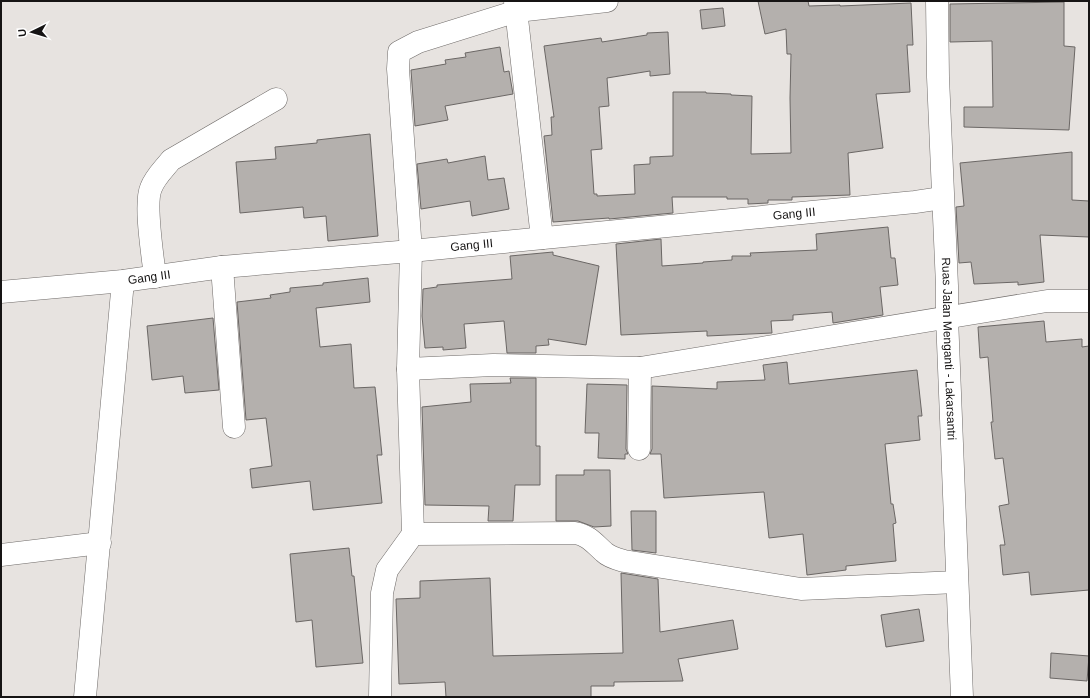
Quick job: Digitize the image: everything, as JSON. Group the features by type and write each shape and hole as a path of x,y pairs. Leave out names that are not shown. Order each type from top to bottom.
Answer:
{"street":[{"path":"380,697 382,593 387,570 413,534 408,369 411,251 398,69 399,52 418,42 516,6 607,1"},
{"name":"Ruas Jalan Menganti - Lakarsantri","path":"937,1 942,198 947,286 962,697"},
{"path":"516,6 542,238"},
{"path":"155,277 148,205 151,188 159,174 171,160 276,99"},
{"name":"Gang III","path":"1,292 123,281 222,267 411,251 915,202 942,198"},
{"path":"222,267 234,427"},
{"path":"85,697 123,281"},
{"path":"408,369 493,365 640,368 1047,301 1089,301"},
{"path":"639,449 640,368"},
{"path":"413,534 584,534 597,544 604,553 624,561 801,589 957,582"},
{"path":"1,555 100,543"}],"building":[{"path":"758,1 808,1 809,6 911,3 913,45 907,45 910,92 876,94 883,148 848,153 850,195 792,197 792,200 768,200 768,203 748,204 748,199 727,199 727,197 672,197 673,213 553,222 544,136 552,135 551,117 554,117 544,46 601,38 602,42 647,35 647,33 668,32 670,74 650,76 650,71 607,78 609,106 599,107 602,149 591,150 594,194 597,194 597,196 635,194 634,165 650,164 650,157 673,156 673,92 706,92 752,96 751,154 791,153 791,54 787,54 786,29 765,34"},
{"path":"1064,2 1064,46 1075,47 1069,130 964,127 964,107 993,107 992,41 950,42 950,4"},
{"path":"723,8 725,26 702,29 700,10"},
{"path":"500,47 504,72 509,71 513,94 445,106 448,120 415,126 411,70 446,64 445,60 466,57 465,53"},
{"path":"370,134 378,236 328,241 326,216 304,218 303,207 240,213 236,162 276,159 275,147 317,143 317,140"},
{"path":"1072,152 1072,200 1089,201 1089,237 1040,235 1044,282 1018,285 1018,282 974,284 971,262 959,263 956,207 964,206 960,163"},
{"path":"485,156 488,180 504,178 509,209 472,216 470,201 421,209 417,164 447,159 448,163"},
{"path":"888,227 891,258 895,258 898,285 880,287 883,315 833,323 832,312 793,315 793,320 771,321 772,333 707,336 707,331 621,335 616,244 661,239 662,266 732,260 732,256 751,256 750,253 817,250 816,234"},
{"path":"553,252 553,255 599,266 586,345 548,339 549,345 536,346 536,353 507,353 504,321 464,324 466,348 443,350 443,347 425,348 422,316 423,289 437,287 437,285 512,279 510,256"},
{"path":"368,278 370,302 316,308 320,347 351,344 354,388 375,387 382,455 377,455 382,503 313,510 310,481 252,488 250,469 272,466 266,418 246,420 237,302 271,298 270,295 290,292 290,288 323,285 323,283"},
{"path":"213,318 219,390 185,393 183,376 152,380 147,326"},
{"path":"1044,321 1046,342 1082,339 1082,347 1089,346 1089,590 1031,595 1029,572 1003,575 1000,545 1005,545 999,506 1009,504 1003,458 995,459 991,422 993,422 988,357 980,358 978,327"},
{"path":"787,362 789,384 917,370 922,416 918,416 920,440 885,444 891,504 893,504 896,523 893,524 896,561 846,566 846,570 807,575 803,534 769,538 764,492 664,498 661,454 650,454 652,449 652,386 717,389 717,382 765,380 763,365"},
{"path":"510,378 536,378 536,446 540,446 540,485 515,485 513,521 488,521 489,506 425,505 422,407 471,402 470,384 511,383"},
{"path":"587,384 627,385 626,449 628,454 625,454 625,459 598,458 599,433 585,433"},
{"path":"584,470 610,470 611,526 594,527 578,521 556,521 556,475 584,475"},
{"path":"631,511 656,511 656,553 632,550"},
{"path":"349,548 352,576 354,576 363,663 316,667 312,620 296,622 290,554"},
{"path":"621,573 658,579 660,632 733,620 738,649 678,659 683,681 614,682 614,686 591,686 591,697 446,697 445,682 399,684 396,599 420,598 420,581 490,578 493,656 623,653"},
{"path":"919,609 924,641 886,647 881,615"},
{"path":"1051,653 1089,656 1087,681 1050,678"}]}
